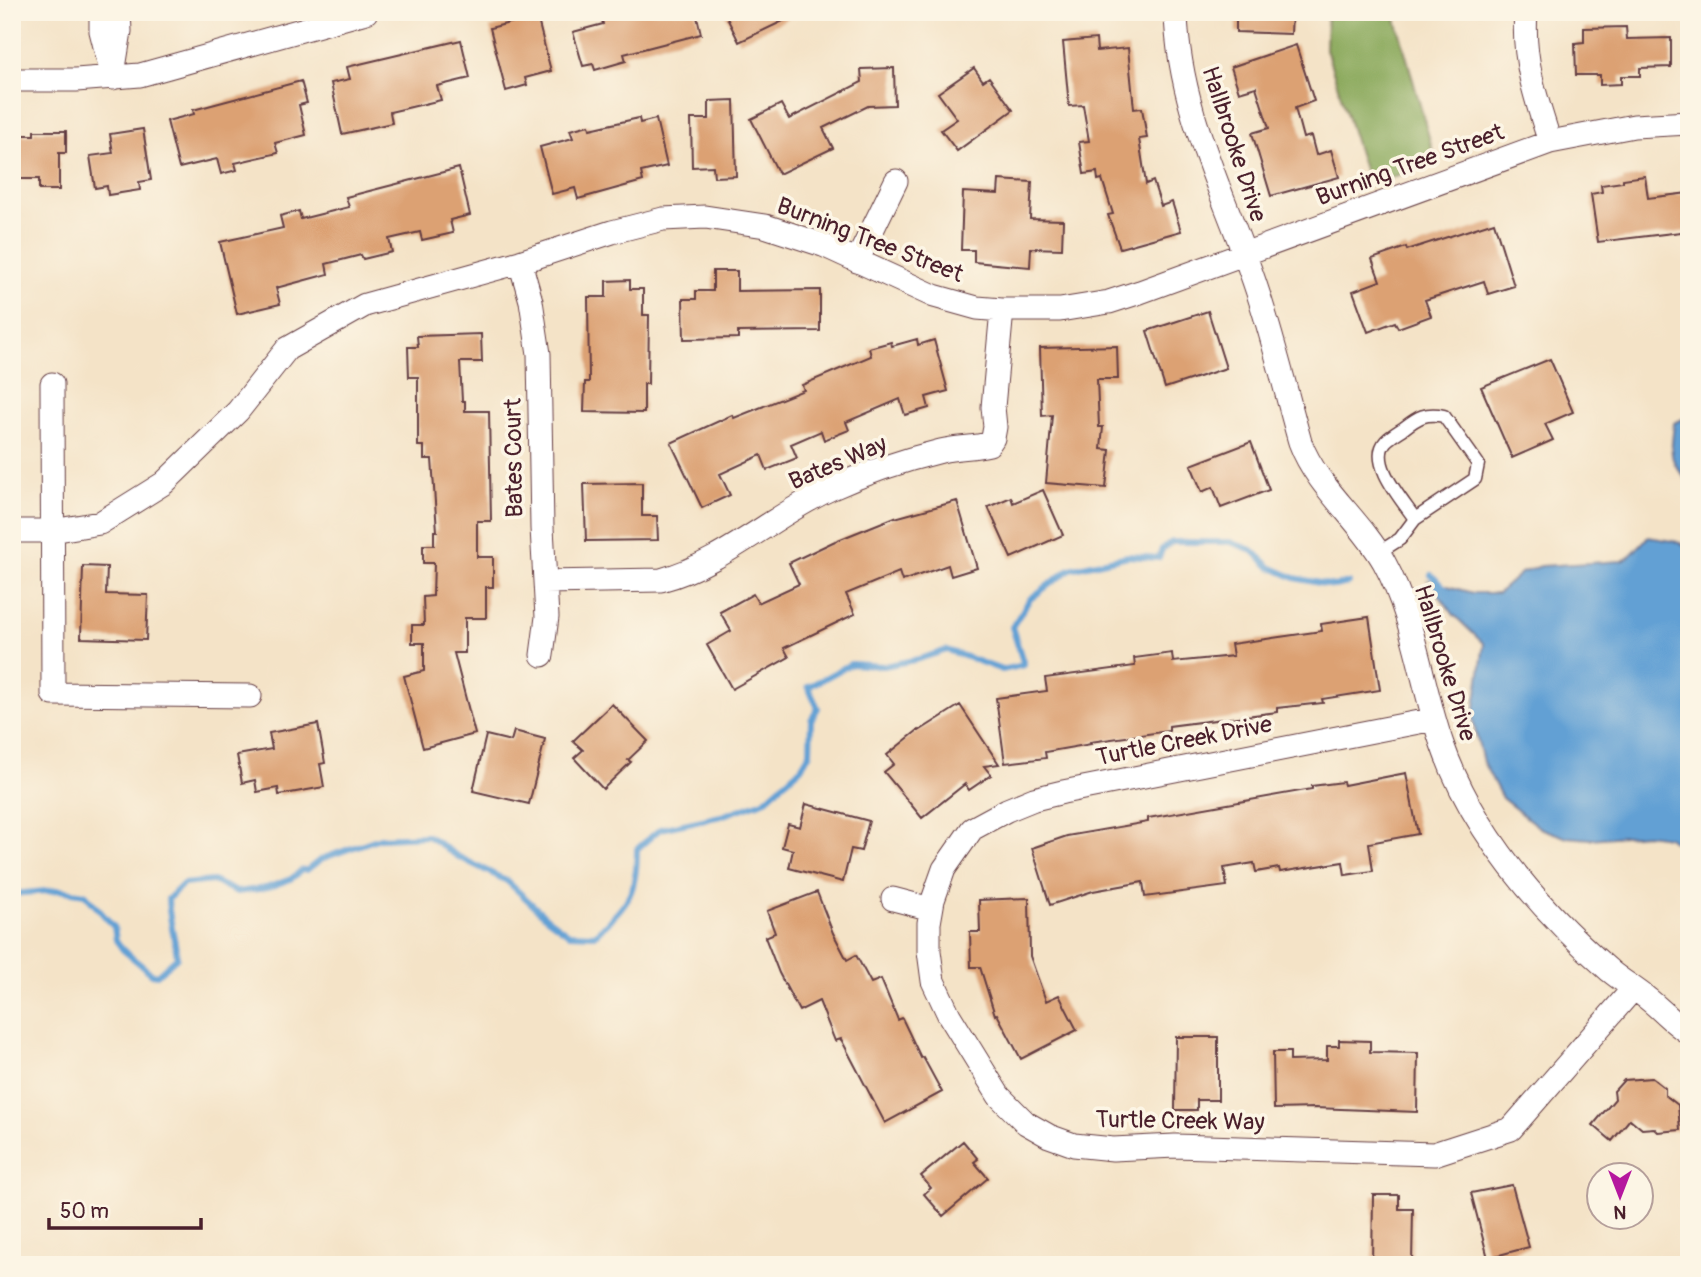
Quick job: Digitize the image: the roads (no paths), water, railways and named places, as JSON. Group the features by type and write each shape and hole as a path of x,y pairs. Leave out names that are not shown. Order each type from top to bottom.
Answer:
{"street":[{"path":"101,12 101,31 113,78"},
{"path":"113,78 120,31 119,12"},
{"path":"12,80 113,78 167,69 366,12"},
{"name":"Hallbrooke Drive","path":"1176,12 1178,56 1191,109 1257,292 1307,461 1368,537 1408,617 1434,719 1462,793 1499,852 1524,884 1576,940 1688,1035"},
{"path":"1526,12 1526,54 1533,93 1550,142"},
{"name":"Burning Tree Street","path":"12,531 52,531 100,523 164,484 237,411 287,349 365,305 663,219 705,218 765,226 823,245 953,303 1002,310 1060,310 1109,302 1550,142 1633,126 1689,123"},
{"path":"857,261 896,181"},
{"name":"Bates Court","path":"520,262 539,354 542,528 547,617 542,655"},
{"name":"Bates Way","path":"545,582 661,580 677,576 730,549 796,507 831,489 942,451 989,444 995,427 993,407 1002,310"},
{"path":"52,384 53,694 250,696"},
{"name":"Turtle Creek Drive","path":"958,846 972,829 980,824 1034,799 1434,719"},
{"name":"Turtle Creek Way","path":"958,846 944,869 931,909 929,951 933,981 949,1015 999,1097 1026,1123 1049,1136 1074,1145 1113,1149 1175,1146 1434,1154 1511,1129 1633,989"},
{"path":"893,899 931,909"}],"lane":[{"path":"1378,553 1400,540 1415,519 1475,479 1478,464 1444,416 1430,413 1417,418 1385,443 1381,451 1385,474 1415,519"}],"water":[{"path":"1689,416 1689,483 1677,467 1672,450 1674,423"},
{"path":"1648,537 1678,542 1689,547 1689,855 1668,837 1646,834 1591,839 1565,837 1540,828 1502,798 1483,762 1473,721 1484,644 1454,615 1429,581 1473,593 1498,593 1521,573 1541,566 1622,561"}],"waterway":[{"path":"12,894 59,890 85,894 114,927 116,940 123,950 152,974 157,975 177,957 168,899 183,884 213,881 237,892 266,888 291,879 321,859 380,838 428,836 457,856 507,881 547,918 569,934 595,935 628,898 635,878 637,849 660,829 721,816 764,801 801,768 810,753 811,720 818,708 808,687 851,664 884,666 947,650 1002,670 1024,665 1012,627 1030,599 1070,569 1128,556 1159,558 1162,549 1172,542 1230,542 1252,550 1270,567 1295,578 1334,586 1349,583"},
{"path":"1431,575 1447,590"}]}
